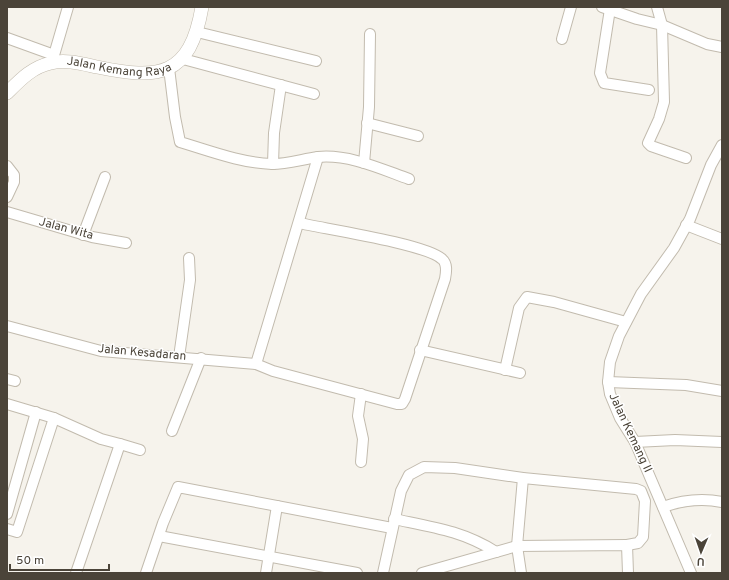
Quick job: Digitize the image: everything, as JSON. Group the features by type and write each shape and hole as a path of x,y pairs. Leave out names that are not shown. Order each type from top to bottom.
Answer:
{"street":[{"path":"7,38 53,59 68,7"},
{"name":"Jalan Kemang Raya","path":"7,93 30,71 53,59 128,74 148,74 169,68 183,59 197,32 202,7"},
{"path":"562,39 571,7"},
{"path":"657,7 662,25 664,102 660,119 648,143 651,146 686,158"},
{"path":"649,90 604,83 602,80 600,73 606,8 637,19 662,25 694,39 722,47"},
{"path":"197,32 316,61"},
{"path":"364,163 370,34"},
{"path":"183,59 314,94"},
{"path":"169,68 175,117 180,142 221,155 248,161 273,164 318,157 364,163 409,180"},
{"path":"273,164 274,133 281,85"},
{"path":"367,123 418,136"},
{"name":"Jalan Kemang II","path":"690,573 635,442 620,418 610,394 608,382 610,362 626,322 641,294 674,248 686,225 711,165 722,145"},
{"path":"256,364 318,157"},
{"path":"7,166 14,174 14,182 7,197"},
{"path":"83,235 105,178"},
{"name":"Jalan Wita","path":"7,212 83,235 126,243"},
{"path":"299,223 422,249 442,259 446,268 445,279 420,350 520,373"},
{"path":"686,225 722,239"},
{"path":"179,357 190,280 189,258"},
{"path":"505,370 519,308 528,297 554,302 626,322"},
{"name":"Jalan Kesadaran","path":"7,326 101,351 201,358 256,364 274,371 402,404 405,399 420,350"},
{"path":"172,431 201,358"},
{"path":"608,382 686,386 722,391"},
{"path":"360,394 358,416 363,439 361,462"},
{"path":"7,404 54,418 101,439 140,450"},
{"path":"7,514 36,412"},
{"path":"7,529 17,532 54,418"},
{"path":"635,442 675,440 722,442"},
{"path":"76,573 120,444"},
{"path":"383,573 401,491 409,475 424,467 455,468 523,478 626,486 641,491 645,501 643,537 638,543 626,545 517,546 422,573"},
{"path":"521,573 517,546 523,478"},
{"path":"146,573 178,487 277,506 454,532 478,540 496,552"},
{"path":"663,507 679,501 694,500 722,502"},
{"path":"266,573 277,506"},
{"path":"159,536 357,573"},
{"path":"626,545 628,573"}]}
